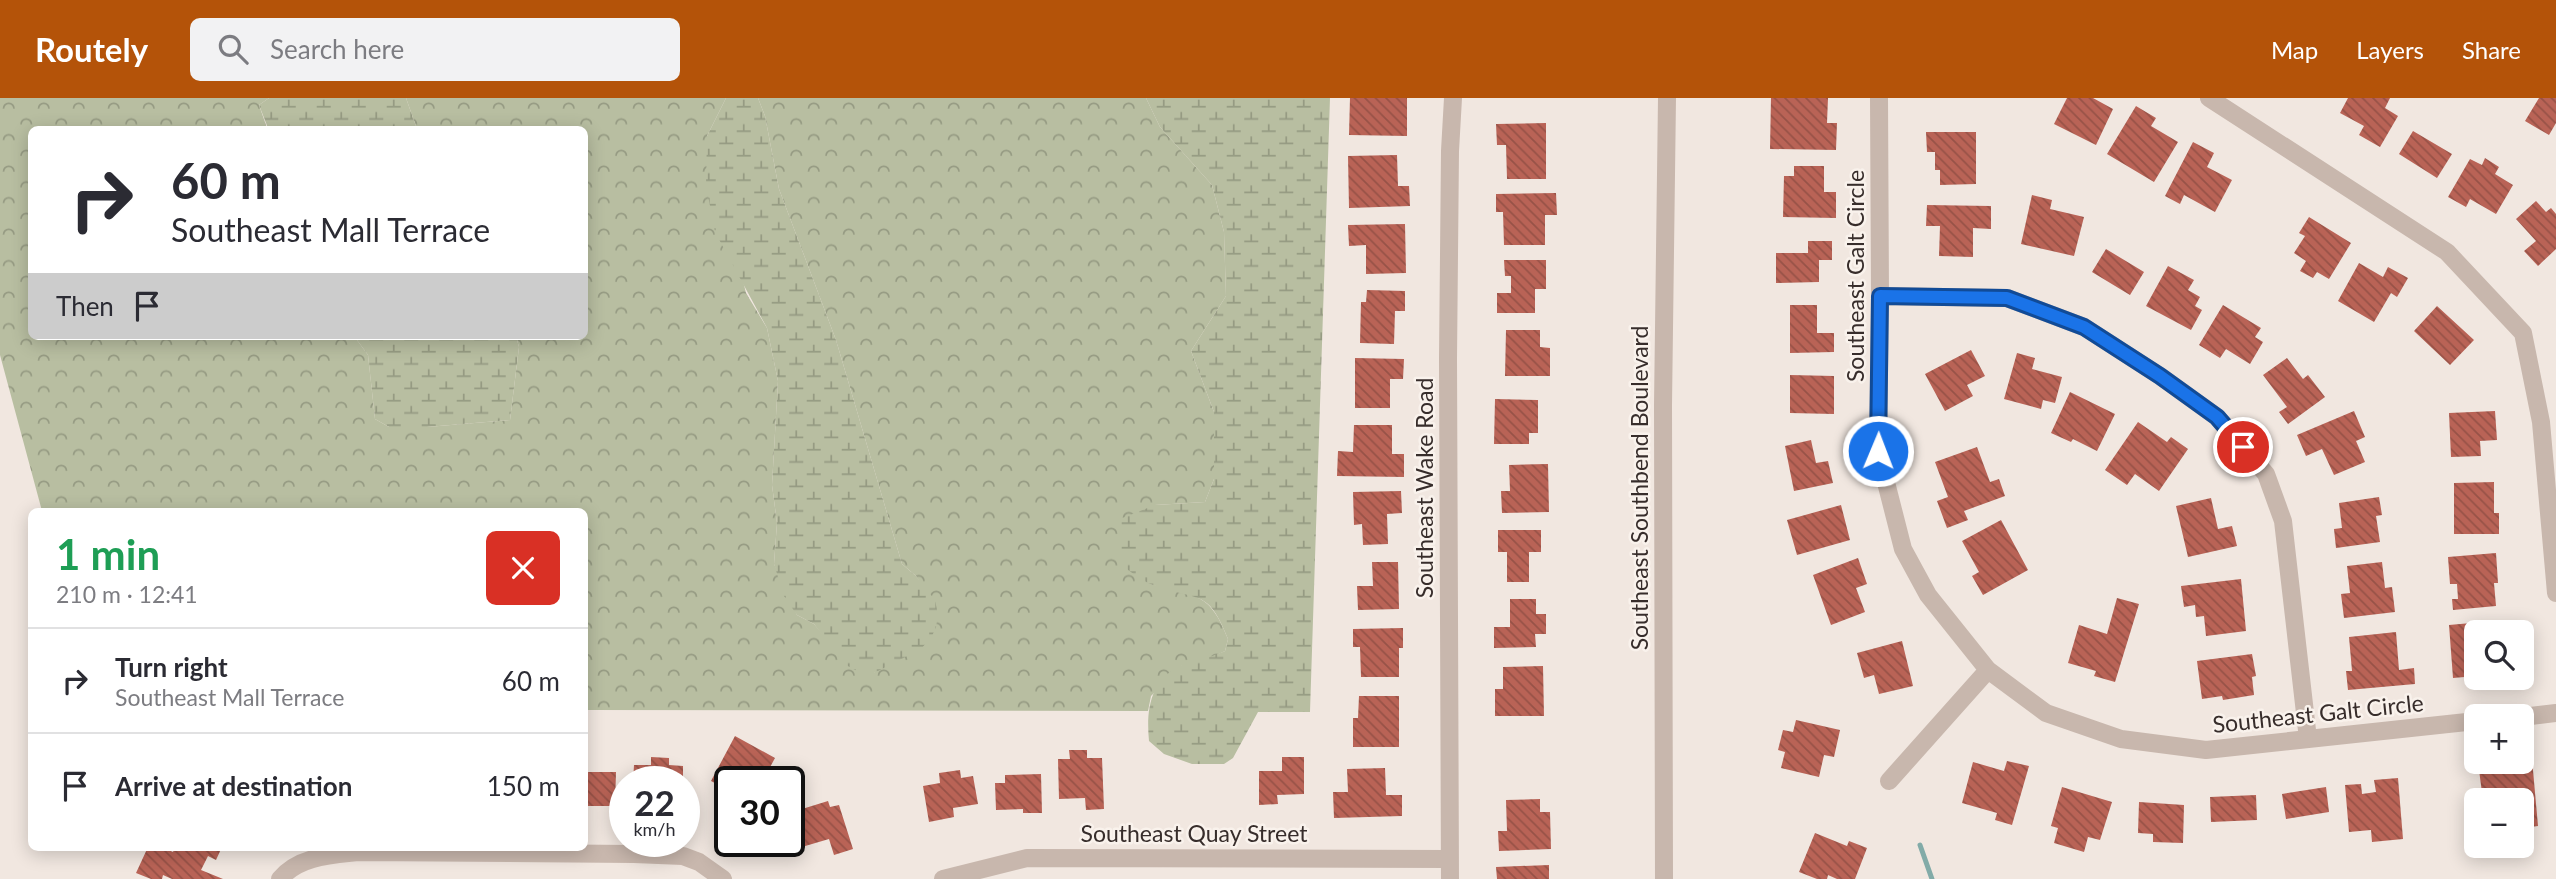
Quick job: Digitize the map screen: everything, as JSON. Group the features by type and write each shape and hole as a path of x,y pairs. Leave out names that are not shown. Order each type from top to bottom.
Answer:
{"street":[{"name":"Southeast Wake Road","path":"1450,879 1448,359 1453,98"},
{"name":"Southeast Southbend Boulevard","path":"1664,879 1663,405 1667,98"},
{"name":"Southeast Galt Circle","path":"1880,98 1878,451 1890,507 1903,549 1928,595 1988,670 2046,713 2121,739 2206,750 2464,722"},
{"path":"2209,98 2447,252 2523,332 2541,422 2556,593"},
{"path":"1880,296 2007,298 2084,327 2217,417 2266,474 2283,521 2308,739"},
{"path":"1889,781 1988,670"},
{"path":"2534,716 2556,713"},
{"path":"280,879 305,861 327,855 359,852 683,856 699,862 723,879"},
{"name":"Southeast Quay Street","path":"943,879 1027,858 1449,859"}],"green space":[{"path":"0,98 269,98 259,105 266,126 28,126 28,340 357,340 368,355 375,419 389,427 427,427 510,420 519,347 517,340 588,340 588,126 416,126 406,98 726,98 707,136 746,293 767,328 778,381 772,485 777,523 774,564 797,615 814,624 825,637 874,673 923,587 916,576 902,564 836,340 779,189 765,116 758,98 1146,98 1160,127 1212,185 1224,232 1226,296 1191,351 1214,412 1214,479 1205,502 1155,505 1151,584 1191,595 1208,604 1215,612 1228,639 1225,651 1181,666 1151,696 1148,711 588,710 588,508 41,508 0,355"},
{"path":"269,98 406,98 416,126 267,126 259,105"},
{"path":"726,98 758,98 765,116 779,189 836,340 902,564 916,576 935,600 938,615 932,636 921,649 874,673 861,673 844,664 814,624 797,615 784,596 774,564 777,523 772,485 778,381 767,328 715,232 706,185 707,136"},
{"path":"1146,98 1330,98 1310,712 1258,712 1233,758 1224,764 1192,764 1164,754 1149,741 1148,729 1152,697 1163,678 1182,665 1225,651 1228,639 1221,622 1214,611 1200,599 1149,583 1120,564 1120,519 1155,505 1205,502 1214,479 1214,412 1191,351 1226,296 1224,232 1212,185 1160,127"},
{"path":"357,340 517,340 519,347 510,420 427,427 389,427 375,419 368,355"}],"building":[{"path":"1350,98 1407,98 1407,136 1349,135"},
{"path":"1771,98 1828,98 1827,123 1837,123 1836,150 1770,149"},
{"path":"2067,98 2093,98 2113,109 2096,145 2054,124"},
{"path":"2348,98 2390,98 2385,108 2398,116 2380,147 2359,135 2364,126 2340,113"},
{"path":"2539,98 2556,98 2556,123 2549,135 2525,121"},
{"path":"2136,106 2156,118 2151,126 2178,142 2154,182 2107,154"},
{"path":"1546,123 1546,179 1507,179 1506,145 1497,145 1496,124"},
{"path":"2413,131 2452,154 2437,178 2399,154"},
{"path":"1926,132 1976,132 1976,184 1940,185 1940,170 1935,170 1935,152 1927,152"},
{"path":"2193,142 2214,153 2207,167 2232,180 2215,212 2184,195 2180,204 2165,196"},
{"path":"1397,155 1398,186 1409,186 1410,206 1349,208 1348,156"},
{"path":"2485,158 2499,167 2495,174 2513,185 2496,214 2470,199 2466,207 2448,197 2470,159 2482,165"},
{"path":"1794,166 1824,166 1824,192 1836,192 1836,218 1783,217 1784,176 1794,176"},
{"path":"1556,193 1557,215 1545,215 1545,245 1504,245 1503,212 1496,212 1496,194"},
{"path":"2032,195 2052,200 2050,209 2084,217 2074,256 2021,244"},
{"path":"2536,201 2546,212 2551,208 2556,214 2556,249 2538,266 2524,251 2536,241 2516,219"},
{"path":"1927,205 1991,206 1991,229 1973,228 1973,257 1939,256 1940,226 1926,226"},
{"path":"2309,217 2351,243 2329,279 2317,272 2313,278 2300,271 2306,261 2294,253 2305,236 2299,233"},
{"path":"1405,224 1406,273 1366,274 1366,245 1349,246 1348,225"},
{"path":"1808,241 1832,241 1832,260 1819,260 1819,282 1776,283 1776,253 1808,253"},
{"path":"2106,249 2144,272 2130,295 2092,272"},
{"path":"1504,260 1546,260 1546,289 1535,289 1535,313 1497,313 1497,293 1511,293 1511,276 1505,276"},
{"path":"2359,263 2383,277 2388,267 2408,278 2397,297 2391,293 2374,322 2338,301"},
{"path":"2168,266 2194,280 2188,290 2200,297 2195,306 2202,310 2191,330 2146,306"},
{"path":"1367,290 1405,291 1405,311 1395,311 1394,344 1360,343 1361,302 1366,302"},
{"path":"1790,305 1817,305 1817,333 1834,333 1834,352 1790,353"},
{"path":"2223,305 2261,328 2255,337 2263,342 2250,364 2226,349 2220,358 2199,345"},
{"path":"2437,306 2474,340 2450,365 2414,331"},
{"path":"1506,330 1540,330 1540,347 1550,348 1550,376 1505,376"},
{"path":"1971,350 1985,376 1967,385 1973,396 1945,411 1925,374"},
{"path":"2017,353 2035,358 2032,369 2062,377 2055,403 2043,400 2041,409 2004,399"},
{"path":"1355,358 1404,359 1403,379 1390,379 1390,408 1355,408"},
{"path":"2287,358 2303,379 2308,375 2325,397 2288,424 2279,412 2287,407 2263,375"},
{"path":"1790,375 1834,376 1834,414 1790,413"},
{"path":"2070,392 2115,414 2097,451 2073,439 2071,442 2051,433"},
{"path":"1495,399 1538,400 1538,433 1529,433 1529,444 1494,444"},
{"path":"2354,411 2365,437 2356,441 2365,462 2334,475 2322,449 2306,456 2297,435"},
{"path":"2495,411 2497,440 2480,441 2481,456 2451,457 2449,413"},
{"path":"2138,422 2167,442 2171,437 2188,449 2159,491 2135,474 2127,485 2105,470"},
{"path":"1354,425 1392,425 1392,454 1404,454 1404,477 1337,476 1338,451 1353,452"},
{"path":"1811,440 1816,463 1828,461 1833,483 1794,491 1785,446"},
{"path":"1977,447 1990,482 1999,479 2005,496 1964,511 1968,520 1947,528 1937,501 1948,497 1935,462"},
{"path":"1548,464 1549,512 1502,513 1501,491 1510,491 1509,465"},
{"path":"2494,482 2494,513 2499,513 2499,534 2454,534 2454,483"},
{"path":"1401,491 1402,513 1387,514 1388,544 1363,545 1362,524 1354,525 1353,492"},
{"path":"2379,497 2382,515 2376,516 2380,542 2336,548 2334,529 2342,528 2339,503"},
{"path":"2211,498 2218,529 2232,526 2237,546 2188,557 2176,506"},
{"path":"1841,505 1850,540 1797,555 1787,520"},
{"path":"2001,520 2028,570 1983,595 1972,576 1979,572 1962,541"},
{"path":"1498,530 1541,530 1541,552 1529,552 1529,582 1507,582 1507,552 1498,552"},
{"path":"2496,553 2496,606 2453,610 2452,599 2458,599 2457,584 2450,584 2448,557"},
{"path":"1858,558 1867,584 1856,588 1865,612 1831,625 1813,575"},
{"path":"1372,562 1398,562 1399,609 1358,610 1357,586 1373,586"},
{"path":"2382,562 2385,588 2392,587 2395,612 2344,618 2341,594 2350,593 2347,566"},
{"path":"2241,579 2246,631 2206,636 2204,616 2196,617 2195,605 2184,607 2181,586"},
{"path":"2117,598 2139,604 2115,682 2094,676 2096,671 2068,663 2079,625 2107,634"},
{"path":"1510,599 1536,599 1536,614 1546,614 1546,634 1535,634 1536,647 1494,648 1494,627 1510,627"},
{"path":"2464,624 2464,677 2453,678 2449,625"},
{"path":"1403,628 1403,648 1399,648 1399,677 1361,677 1360,647 1353,647 1353,629"},
{"path":"2396,632 2399,670 2414,668 2415,684 2348,690 2346,671 2352,671 2349,637"},
{"path":"1902,641 1913,686 1879,694 1874,675 1864,678 1857,653"},
{"path":"2252,654 2256,676 2252,677 2254,695 2223,700 2222,696 2202,699 2197,661"},
{"path":"1543,666 1544,716 1495,716 1495,689 1503,689 1503,667"},
{"path":"1359,696 1399,696 1399,747 1353,747 1353,718 1358,718"},
{"path":"1796,720 1840,730 1834,757 1824,755 1819,777 1781,768 1785,752 1778,750 1783,730 1793,732"},
{"path":"735,736 775,758 771,766 719,766"},
{"path":"1069,750 1087,750 1087,758 1102,758 1104,809 1086,810 1085,798 1059,799 1058,759 1070,759"},
{"path":"651,757 669,758 669,765 683,766 634,766 651,765"},
{"path":"1282,757 1304,757 1304,794 1277,795 1278,804 1259,805 1259,771 1282,771"},
{"path":"2007,761 2029,766 2012,825 1995,820 1997,813 1962,803 1973,762 2004,771"},
{"path":"1385,768 1386,795 1402,795 1402,816 1334,818 1333,792 1348,792 1347,769"},
{"path":"960,770 961,778 973,776 978,804 953,808 954,817 929,822 923,786 940,783 939,773"},
{"path":"588,772 609,772 609,806 588,806"},
{"path":"1041,774 1042,813 1023,813 1023,809 996,810 995,783 1005,783 1005,775"},
{"path":"2480,774 2533,774 2538,826 2534,827 2534,788 2481,788"},
{"path":"2398,778 2403,839 2372,842 2371,830 2349,832 2345,785 2361,784 2362,794 2376,792 2374,780"},
{"path":"2062,787 2112,802 2100,840 2088,837 2084,852 2054,843 2058,828 2051,826"},
{"path":"2326,787 2329,812 2286,819 2282,794"},
{"path":"2256,795 2257,820 2211,822 2210,797"},
{"path":"1540,799 1540,812 1550,812 1551,849 1499,851 1498,831 1507,831 1506,800"},
{"path":"828,801 830,807 839,805 853,849 834,855 829,839 805,846 805,808"},
{"path":"2139,802 2184,805 2183,843 2153,842 2153,834 2138,833"},
{"path":"1815,833 1847,846 1849,841 1867,848 1855,879 1837,879 1828,875 1827,879 1817,879 1799,872"},
{"path":"146,851 220,851 216,860 208,856 201,870 223,879 172,879 163,875 162,879 151,879 136,873"},
{"path":"1549,865 1549,879 1497,879 1496,867"}],"waterway":[{"path":"1920,845 1932,879"}],"route":[{"path":"1878,451 1880,296 2007,298 2084,327 2217,417 2243,447"}]}
